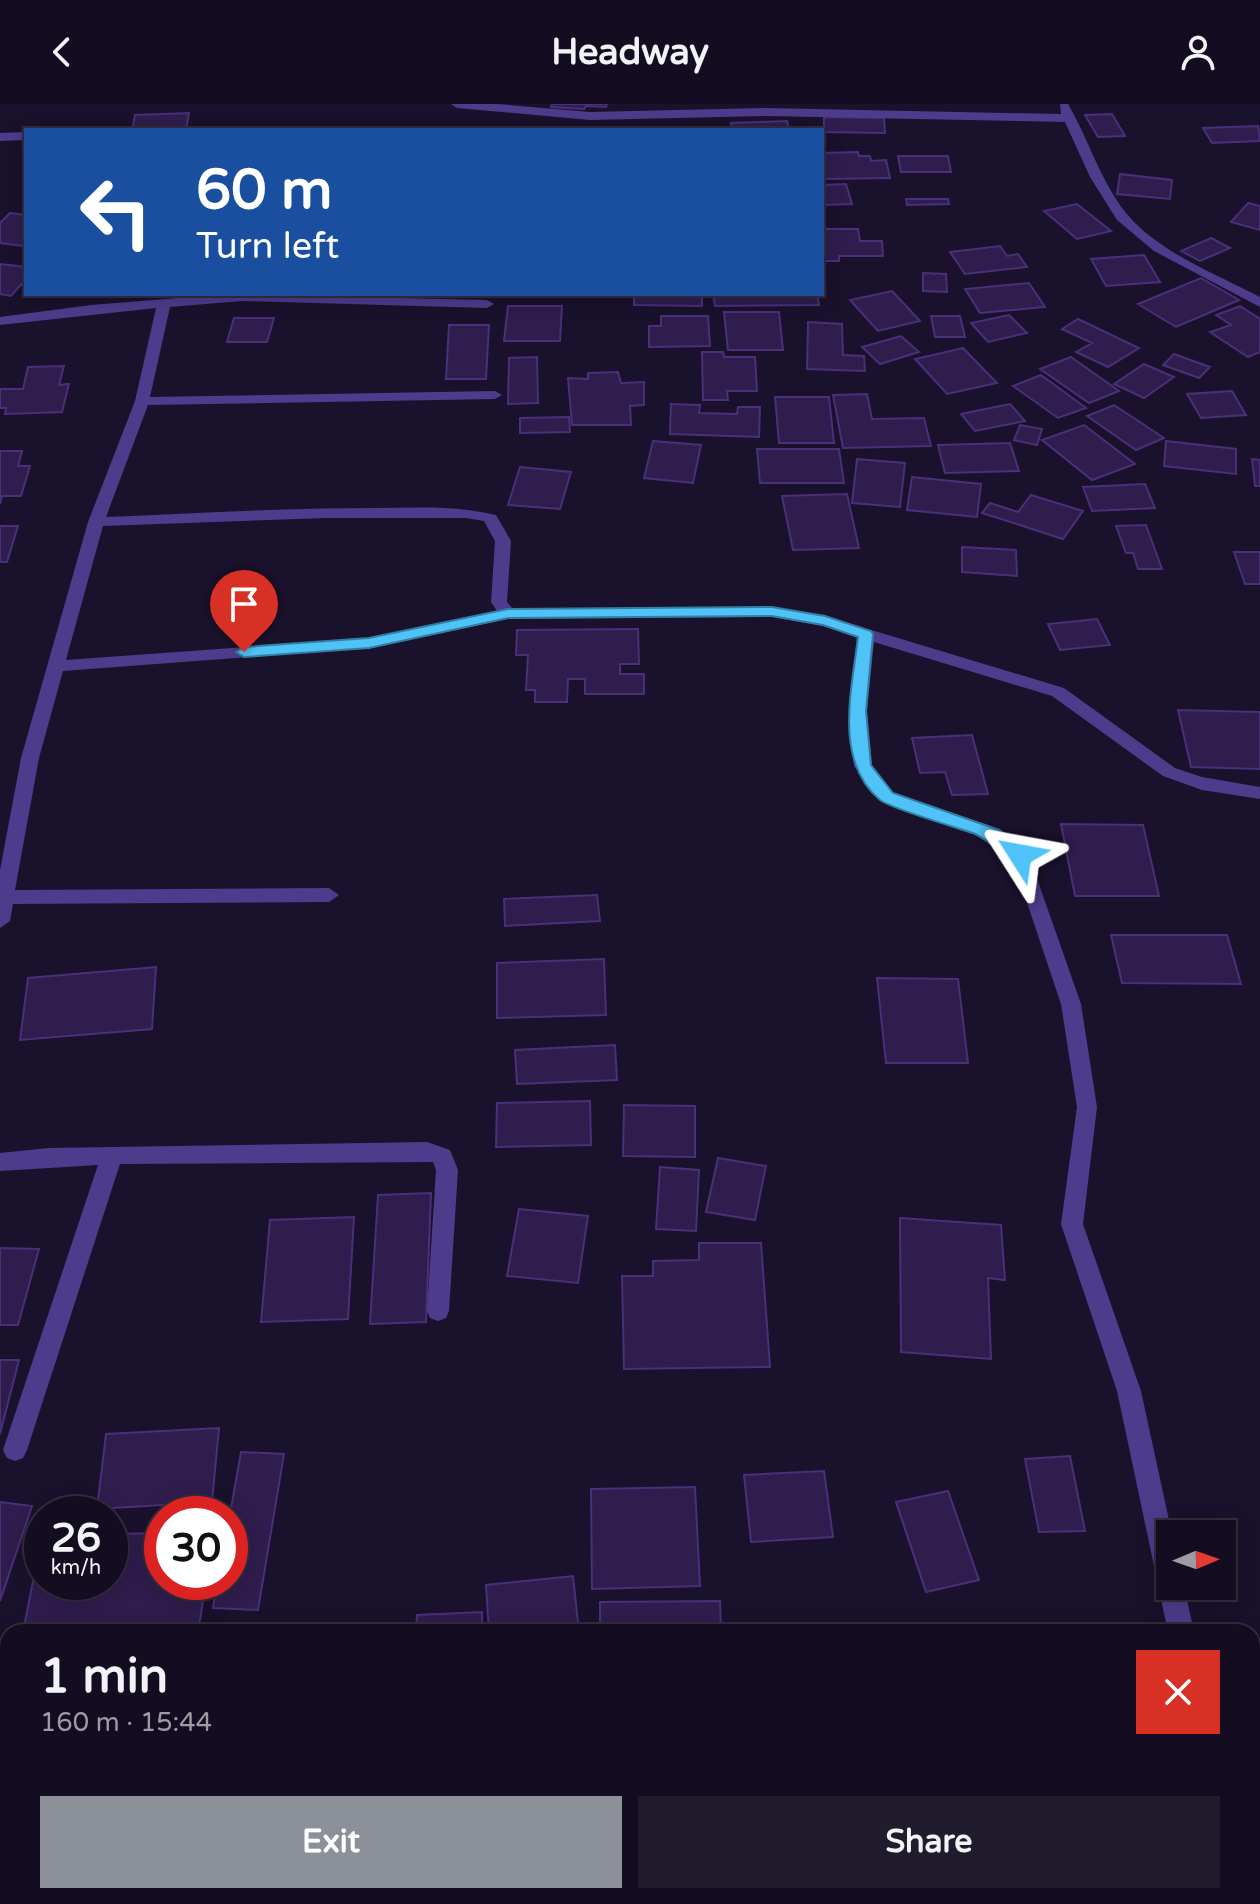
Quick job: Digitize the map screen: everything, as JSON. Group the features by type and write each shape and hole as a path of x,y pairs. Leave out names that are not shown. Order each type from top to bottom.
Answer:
{"street":[{"path":"457,104 590,116 766,112 1069,118"},
{"path":"1062,104 1096,177 1122,217 1159,248 1260,303"},
{"path":"705,115 708,128"},
{"path":"0,137 24,136"},
{"path":"0,321 164,302 242,297 487,304"},
{"path":"0,921 30,758 96,522 142,401 164,302"},
{"path":"142,401 495,395"},
{"path":"96,522 326,513 466,513 490,518 503,541 499,602 508,614"},
{"path":"56,666 369,643 508,614 772,612 825,621 1058,692 1085,706 1172,774 1204,784 1260,793"},
{"path":"866,634 858,711 863,766 887,797 993,834 1020,855 1071,1004 1087,1107 1072,1224 1129,1391 1156,1520"},
{"path":"6,897 329,895"},
{"path":"0,1162 49,1157 427,1151 442,1156 447,1170 438,1311"},
{"path":"15,1450 112,1156"},
{"path":"1174,1600 1179,1624"}],"building":[{"path":"552,104 607,104 606,107 586,106 584,109 551,107"},
{"path":"189,113 186,128 132,128 135,115"},
{"path":"1112,114 1125,136 1098,137 1085,115"},
{"path":"824,117 884,118 885,133 824,132"},
{"path":"787,121 789,128 732,128 731,123"},
{"path":"1258,126 1260,141 1212,143 1203,128"},
{"path":"858,152 859,156 870,156 871,161 886,160 890,178 824,179 824,153"},
{"path":"898,156 948,156 951,172 901,172"},
{"path":"1120,174 1172,180 1170,199 1117,194"},
{"path":"846,184 852,204 824,205 824,185"},
{"path":"906,199 948,199 949,204 907,205"},
{"path":"1248,203 1260,206 1260,230 1231,222"},
{"path":"1077,204 1111,231 1077,239 1044,211"},
{"path":"10,213 24,215 24,245 0,243 0,223"},
{"path":"824,229 858,229 860,241 882,241 883,256 839,256 839,261 824,261"},
{"path":"1211,238 1230,248 1200,261 1181,251"},
{"path":"1000,246 1007,256 1018,254 1027,267 965,274 950,252"},
{"path":"1144,255 1160,282 1106,286 1091,259"},
{"path":"0,264 24,267 24,281 11,296 0,294"},
{"path":"923,273 946,274 947,292 923,291"},
{"path":"1201,278 1239,300 1176,327 1138,304"},
{"path":"1029,283 1045,307 980,313 965,289"},
{"path":"892,291 920,321 878,331 850,300"},
{"path":"634,296 702,296 702,306 634,305"},
{"path":"713,296 817,296 819,305 715,306"},
{"path":"508,306 562,306 560,341 504,341"},
{"path":"1240,306 1260,319 1260,352 1248,357 1210,332 1231,325 1216,315"},
{"path":"724,312 779,312 783,350 728,350"},
{"path":"1009,315 1027,333 988,342 971,323"},
{"path":"661,316 708,316 710,346 649,347 649,326 661,326"},
{"path":"931,316 960,316 965,337 935,337"},
{"path":"234,318 274,318 267,342 227,342"},
{"path":"1078,319 1139,348 1108,367 1076,352 1092,343 1062,329"},
{"path":"808,322 842,324 843,355 864,356 865,371 807,369"},
{"path":"449,325 489,325 486,379 446,379"},
{"path":"901,336 919,352 880,364 862,347"},
{"path":"963,348 997,383 947,394 915,359"},
{"path":"702,352 723,352 724,357 755,357 757,391 727,391 728,400 703,400"},
{"path":"1174,354 1210,367 1199,378 1163,365"},
{"path":"537,357 538,403 508,404 509,358"},
{"path":"1071,357 1119,391 1089,403 1040,369"},
{"path":"1144,364 1174,377 1144,398 1114,384"},
{"path":"64,366 59,385 69,384 62,412 5,414 6,408 0,408 0,389 23,389 28,367"},
{"path":"618,372 621,383 644,382 644,405 630,406 631,425 572,425 568,378 588,379 588,373"},
{"path":"1041,375 1086,408 1058,418 1013,386"},
{"path":"1232,391 1246,415 1201,418 1187,394"},
{"path":"867,394 872,419 924,418 931,446 843,448 833,395"},
{"path":"775,397 829,397 834,443 779,443"},
{"path":"671,404 700,405 699,413 737,414 738,407 760,407 759,437 670,434"},
{"path":"1010,404 1025,421 975,431 961,414"},
{"path":"1114,405 1164,438 1136,450 1087,416"},
{"path":"569,417 570,432 520,433 520,418"},
{"path":"1020,425 1042,429 1037,445 1014,440"},
{"path":"1084,425 1135,464 1092,480 1042,440"},
{"path":"653,441 701,445 693,483 644,478"},
{"path":"1166,441 1236,449 1236,474 1164,466"},
{"path":"1010,443 1019,471 945,473 938,445"},
{"path":"757,449 839,449 844,483 760,483"},
{"path":"0,451 22,451 18,466 30,466 21,496 2,496 0,504"},
{"path":"857,459 905,463 900,507 852,503"},
{"path":"1252,459 1260,460 1260,486 1255,486"},
{"path":"520,467 571,472 560,509 508,505"},
{"path":"912,477 981,484 977,517 907,510"},
{"path":"1145,484 1155,508 1092,511 1083,487"},
{"path":"847,494 859,548 793,550 782,496"},
{"path":"1031,495 1083,511 1063,539 982,513 990,503 1018,512"},
{"path":"1146,525 1162,569 1138,569 1133,553 1126,553 1116,526"},
{"path":"0,526 18,526 7,562 0,562"},
{"path":"962,547 1016,550 1017,576 962,572"},
{"path":"1234,552 1260,552 1260,584 1245,584"},
{"path":"1097,619 1110,645 1060,650 1048,624"},
{"path":"638,629 639,664 620,664 620,674 644,674 644,694 585,694 585,679 568,679 567,702 535,702 535,690 526,690 528,655 516,655 517,630"},
{"path":"1178,710 1260,712 1260,769 1191,767"},
{"path":"972,735 988,794 952,795 945,772 920,773 912,738"},
{"path":"1061,824 1143,825 1159,896 1075,896"},
{"path":"597,895 600,921 505,926 504,899"},
{"path":"1111,935 1227,935 1241,984 1122,983"},
{"path":"604,959 606,1015 497,1018 497,963"},
{"path":"156,967 152,1029 20,1040 28,978"},
{"path":"877,978 958,979 968,1063 886,1063"},
{"path":"615,1045 617,1080 517,1084 515,1050"},
{"path":"590,1101 591,1145 496,1147 497,1103"},
{"path":"624,1105 695,1106 695,1157 623,1156"},
{"path":"718,1158 766,1166 755,1220 706,1212"},
{"path":"660,1167 699,1170 696,1231 656,1229"},
{"path":"431,1193 426,1322 370,1324 378,1195"},
{"path":"519,1209 588,1216 578,1283 507,1276"},
{"path":"354,1217 348,1319 261,1322 270,1220"},
{"path":"900,1218 1001,1225 1005,1280 988,1278 991,1359 901,1352"},
{"path":"699,1243 761,1243 770,1367 624,1369 622,1276 653,1276 653,1261 699,1260"},
{"path":"0,1248 39,1249 18,1325 0,1325"},
{"path":"0,1360 19,1360 0,1434"},
{"path":"219,1428 213,1496 144,1496 144,1506 128,1507 128,1496 99,1496 106,1434"},
{"path":"241,1452 284,1454 258,1610 213,1608 214,1600 248,1600 248,1496 233,1496"},
{"path":"1070,1456 1085,1531 1039,1532 1025,1459"},
{"path":"824,1471 833,1537 751,1542 744,1475"},
{"path":"695,1487 700,1586 592,1589 591,1489"},
{"path":"948,1491 979,1580 926,1592 896,1502"},
{"path":"0,1502 24,1505 24,1530 0,1601"},
{"path":"144,1533 144,1600 203,1600 199,1624 25,1624 29,1600 128,1600 128,1534"},
{"path":"573,1576 578,1624 488,1624 486,1585"},
{"path":"720,1601 721,1624 600,1624 600,1602"},
{"path":"482,1612 482,1624 416,1624 417,1615"}],"route":[{"path":"244,652 369,643 508,614 772,612 852,628 866,634 858,711 863,766 887,797 993,834 1010,844 1020,855"}]}
